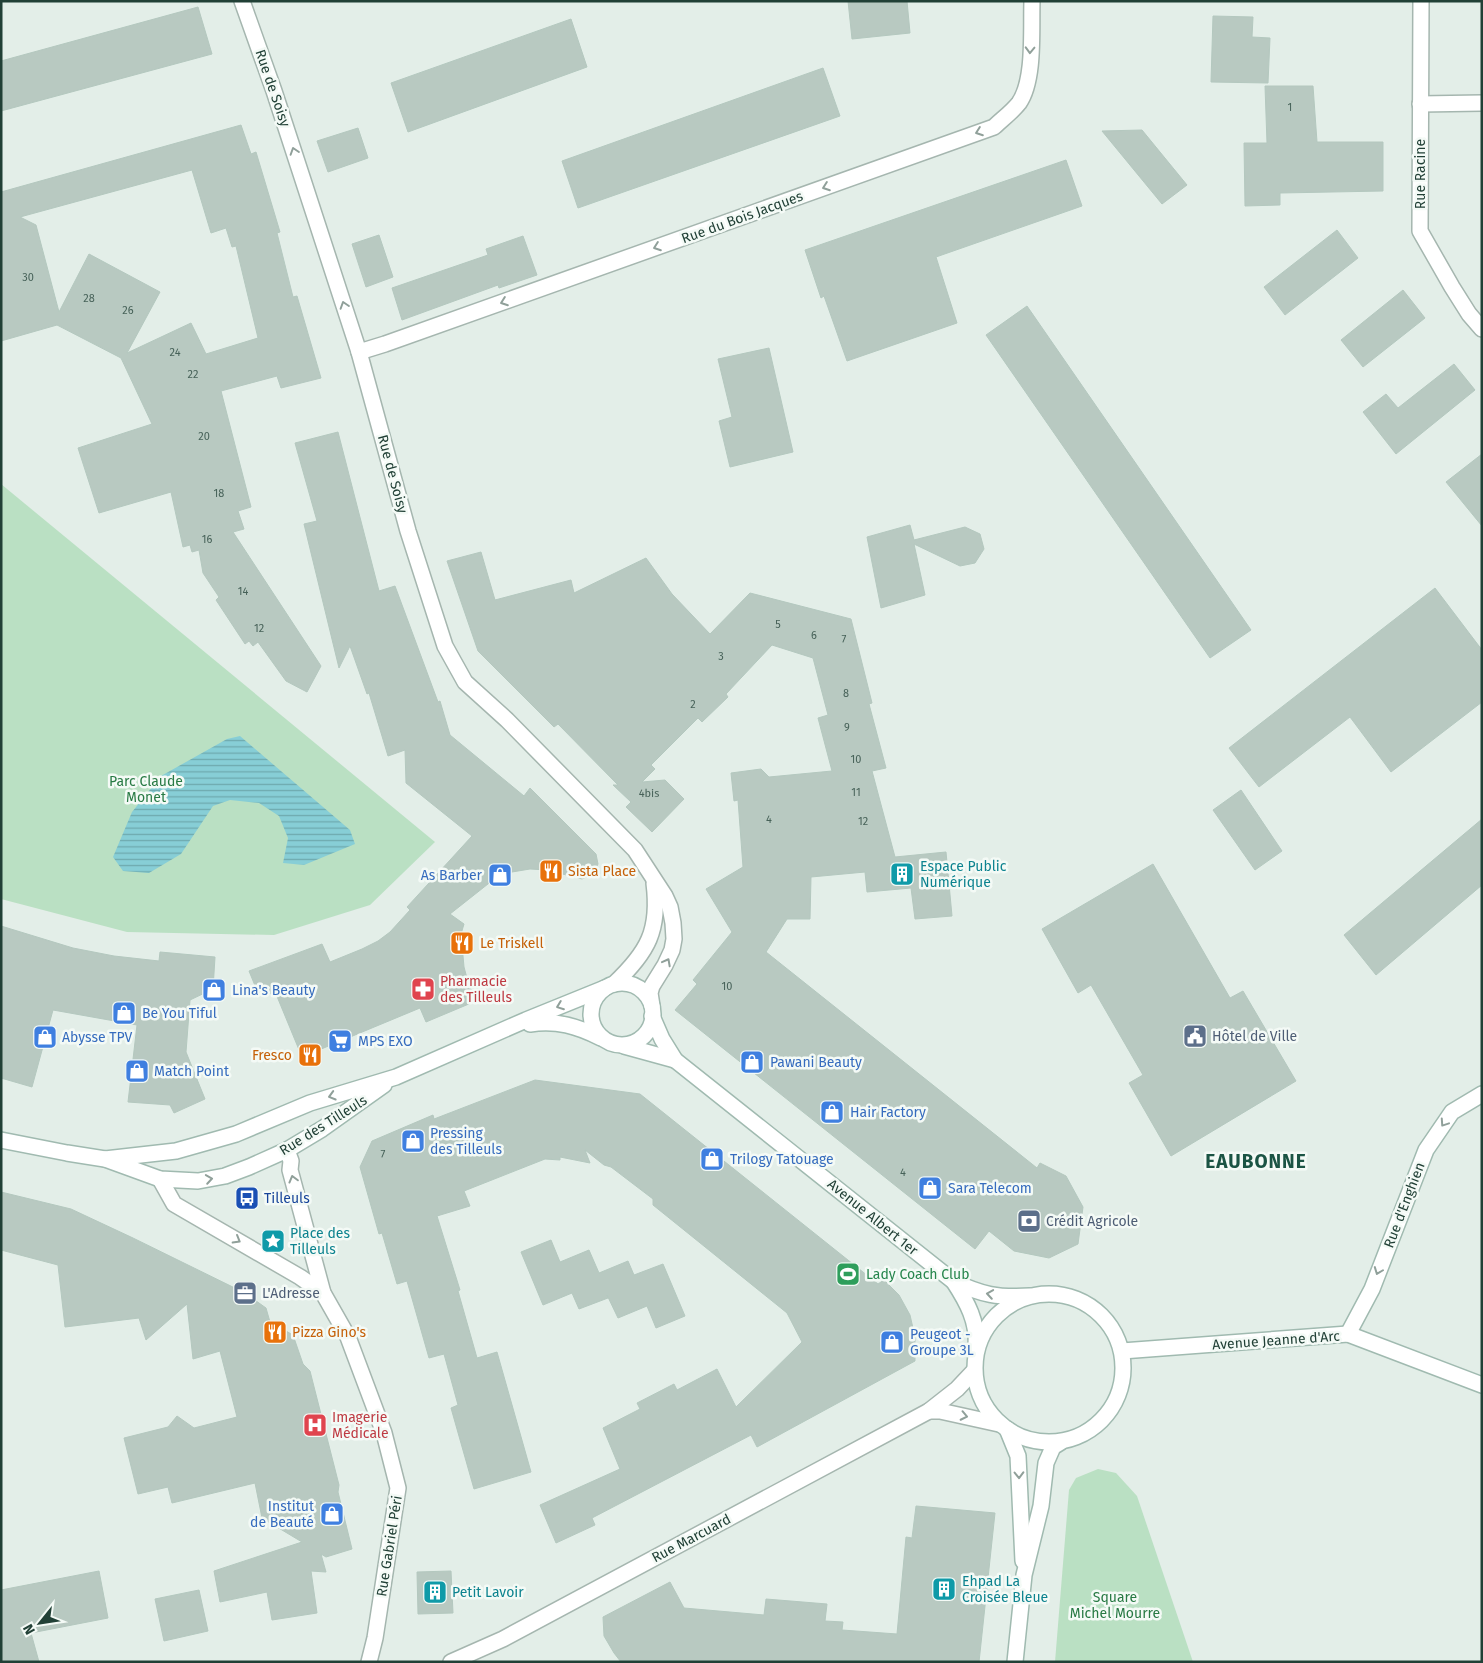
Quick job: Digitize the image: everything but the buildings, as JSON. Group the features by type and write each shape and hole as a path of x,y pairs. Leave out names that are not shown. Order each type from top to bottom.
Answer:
{"street":[{"name":"Rue de Soisy","path":"242,1 274,91 359,352 408,531 445,646 465,682 507,720 635,850 670,907 674,939 669,958 652,986 650,993 652,1011"},
{"name":"Rue du Bois Jacques","path":"359,352 994,127 1018,104 1026,90 1029,75 1032,1"},
{"name":"Rue Racine","path":"1421,1 1420,230 1452,287 1482,329"},
{"path":"1420,104 1482,103"},
{"name":"Rue de Soisy","path":"609,986 624,975 643,951 651,936 656,916 654,881"},
{"path":"623,983 641,990 648,998 652,1011 651,1025 646,1033 630,1044 621,1045 611,1043 602,1038 592,1022 591,1013 593,1003 598,995 609,986 623,983"},
{"name":"Rue des Tilleuls","path":"105,1159 176,1151 236,1134 310,1103 396,1077 609,986"},
{"name":"Avenue Albert 1er","path":"652,1011 662,1039 675,1060 953,1281 973,1291 986,1294 1008,1297 1030,1296"},
{"name":"Rue des Tilleuls","path":"509,1028 548,1022 558,1023 572,1025 602,1038"},
{"name":"Avenue Albert 1er","path":"621,1045 675,1060"},
{"name":"Rue des Tilleuls","path":"160,1179 198,1181 226,1176 249,1168 287,1150 322,1129 396,1077"},
{"name":"Rue d'Enghien","path":"1348,1334 1372,1289 1426,1150 1452,1112 1482,1094"},
{"path":"1,1140 105,1159 160,1179"},
{"name":"Rue Gabriel Péri","path":"287,1150 291,1161 290,1170 324,1293 348,1336 384,1433 398,1488 375,1638 369,1662"},
{"name":"Rue Gabriel Péri","path":"160,1179 174,1204 300,1277 324,1293"},
{"name":"Avenue Albert 1er","path":"953,1281 971,1313 977,1337 975,1353"},
{"path":"1015,1662 1024,1575 1041,1506 1046,1462 1053,1447 1083,1434 1102,1420 1114,1405 1121,1388 1123,1370 1122,1351 1112,1327 1094,1308 1071,1297 1050,1293 1030,1296 1011,1303 994,1316 982,1333 975,1353 974,1370 977,1388 982,1401 1003,1426 1017,1436 1036,1442 1061,1442"},
{"name":"Avenue Jeanne d'Arc","path":"1122,1351 1348,1334 1482,1385"},
{"name":"Rue Marcuard","path":"452,1662 503,1638 929,1411 957,1389 974,1370"},
{"path":"929,1411 962,1415 1003,1426 1018,1456 1024,1575"}],"green space":[{"name":"Parc Claude Monet","path":"1,484 435,842 370,905 274,935 127,932 1,899"},
{"name":"Square Michel Mourre","path":"1098,1469 1116,1473 1137,1496 1193,1662 1055,1662 1069,1490 1076,1478"}],"water":[{"path":"240,736 350,830 355,844 304,865 283,863 288,838 279,816 259,803 230,800 213,806 181,854 149,873 123,871 113,857 132,812 161,776 227,739"}],"place":[{"name":"Sista Place","path":"551,871"},
{"name":"Espace Public Numérique","path":"902,874"},
{"name":"As Barber","path":"500,875"},
{"name":"Le Triskell","path":"462,943"},
{"name":"Pharmacie des Tilleuls","path":"423,989"},
{"name":"Lina's Beauty","path":"214,990"},
{"name":"Be You Tiful","path":"124,1013"},
{"name":"Hôtel de Ville","path":"1195,1036"},
{"name":"Abysse TPV","path":"45,1037"},
{"name":"MPS EXO","path":"340,1041"},
{"name":"Fresco","path":"310,1055"},
{"name":"Pawani Beauty","path":"752,1062"},
{"name":"Match Point","path":"137,1071"},
{"name":"Hair Factory","path":"832,1112"},
{"name":"Pressing des Tilleuls","path":"413,1141"},
{"name":"Trilogy Tatouage","path":"712,1159"},
{"name":"Sara Telecom","path":"930,1188"},
{"name":"Tilleuls","path":"247,1198"},
{"name":"Crédit Agricole","path":"1029,1221"},
{"name":"Place des Tilleuls","path":"273,1241"},
{"name":"Lady Coach Club","path":"848,1274"},
{"name":"L'Adresse","path":"245,1293"},
{"name":"Pizza Gino's","path":"275,1332"},
{"name":"Peugeot - Groupe 3L","path":"892,1342"},
{"name":"Imagerie Médicale","path":"315,1425"},
{"name":"Institut de Beauté","path":"332,1514"},
{"name":"Ehpad La Croisée Bleue","path":"944,1589"},
{"name":"Petit Lavoir","path":"435,1592"}],"district":[{"name":"EAUBONNE","path":"1256,1161"}]}
